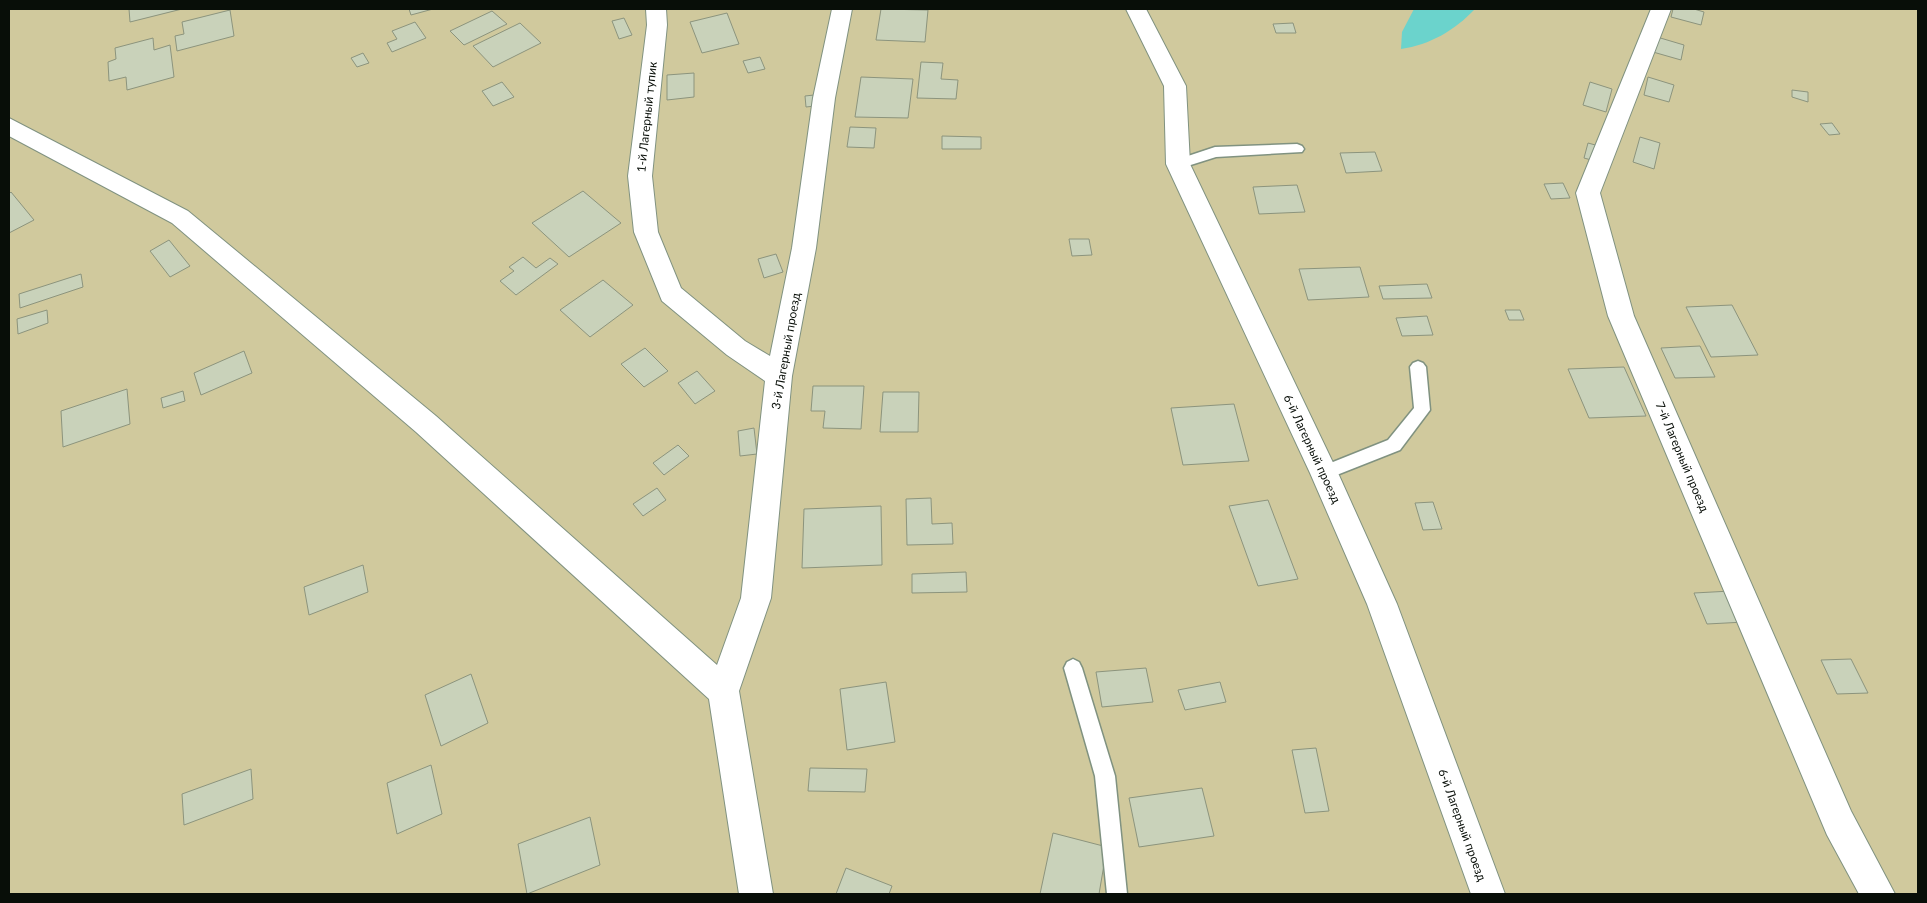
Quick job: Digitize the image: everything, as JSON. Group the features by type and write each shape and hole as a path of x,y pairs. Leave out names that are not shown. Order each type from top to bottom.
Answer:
{"street":[{"name":"1-й Лагерный тупик","path":"656,9 656,25 640,176 646,232 671,294 736,348 779,376"},
{"name":"3-й Лагерный проезд","path":"723,691 756,598 779,376 804,248 824,98 842,9"},
{"name":"6-й Лагерный проезд","path":"1136,9 1175,86 1178,164 1324,473 1382,604 1488,894"},
{"name":"7-й Лагерный проезд","path":"1661,9 1588,193 1621,316 1839,823 1878,894"},
{"path":"9,126 180,217 426,424 723,691 756,894"}],"lane":[{"path":"1178,164 1215,152 1296,149"},
{"path":"1324,473 1394,446 1422,410 1418,367"},
{"path":"1073,668 1105,776 1118,894"}],"shaded area":[{"path":"9,9 1918,9 1918,894 9,894"}],"water":[{"path":"1414,9 1475,9 1459,24 1432,40 1401,49 1402,32"}],"building":[{"path":"129,9 182,9 130,22"},
{"path":"409,9 433,9 411,15"},
{"path":"881,9 928,10 925,42 876,40"},
{"path":"1673,9 1694,9 1704,12 1701,25 1671,17"},
{"path":"230,10 234,36 177,51 175,36 184,34 182,22"},
{"path":"492,11 507,24 464,45 450,31"},
{"path":"727,13 739,44 702,53 690,22"},
{"path":"624,18 632,35 619,39 612,21"},
{"path":"415,22 426,38 392,52 387,43 397,39 392,31"},
{"path":"520,23 541,43 493,67 473,46"},
{"path":"1293,23 1296,33 1276,33 1273,24"},
{"path":"1657,37 1684,45 1681,60 1653,52"},
{"path":"153,38 154,50 170,45 174,77 127,90 126,77 109,81 108,62 116,59 115,48"},
{"path":"363,53 369,63 357,67 351,58"},
{"path":"760,57 765,69 748,73 743,61"},
{"path":"921,62 943,63 941,79 958,80 956,99 917,98"},
{"path":"694,73 694,97 667,100 667,75"},
{"path":"861,77 913,79 908,118 855,117"},
{"path":"1648,77 1674,85 1669,102 1644,95"},
{"path":"502,82 514,97 493,106 482,91"},
{"path":"1590,82 1612,89 1606,112 1583,105"},
{"path":"1792,90 1808,92 1808,102 1792,97"},
{"path":"814,95 815,106 806,107 805,96"},
{"path":"1832,123 1840,134 1829,135 1820,124"},
{"path":"850,127 876,128 874,148 847,147"},
{"path":"942,136 981,137 981,149 942,149"},
{"path":"1640,137 1660,143 1654,169 1633,162"},
{"path":"1588,143 1599,146 1595,161 1584,158"},
{"path":"1375,152 1382,171 1346,173 1340,153"},
{"path":"1563,183 1570,198 1551,199 1544,184"},
{"path":"1297,185 1305,212 1259,214 1253,187"},
{"path":"583,191 621,223 569,257 532,223"},
{"path":"11,192 34,220 9,233 9,194"},
{"path":"1069,239 1089,239 1092,255 1072,256"},
{"path":"169,240 190,266 170,277 150,251"},
{"path":"776,254 783,272 764,278 758,259"},
{"path":"523,257 536,268 550,258 558,264 516,295 500,281 514,271 509,267"},
{"path":"1360,267 1369,297 1308,300 1299,269"},
{"path":"81,274 83,287 20,308 19,294"},
{"path":"603,280 633,305 590,337 560,310"},
{"path":"1427,284 1432,298 1383,299 1379,286"},
{"path":"1732,305 1758,355 1711,357 1686,307"},
{"path":"47,310 48,323 18,334 17,319"},
{"path":"1505,310 1520,310 1524,320 1509,320"},
{"path":"1427,316 1433,335 1402,336 1396,318"},
{"path":"1700,346 1715,377 1675,378 1661,348"},
{"path":"645,348 668,371 644,387 621,364"},
{"path":"244,351 252,373 201,395 194,373"},
{"path":"1624,367 1646,416 1589,418 1568,369"},
{"path":"697,371 715,391 695,404 678,383"},
{"path":"813,386 864,386 861,429 823,428 825,411 811,411"},
{"path":"127,389 130,424 63,447 61,411"},
{"path":"183,391 185,401 163,408 161,398"},
{"path":"883,392 919,392 918,432 880,432"},
{"path":"1234,404 1249,461 1183,465 1171,408"},
{"path":"754,428 757,454 740,456 738,431"},
{"path":"678,445 689,456 664,475 653,463"},
{"path":"657,488 666,500 643,516 633,504"},
{"path":"931,498 932,524 952,523 953,544 907,545 906,499"},
{"path":"1268,500 1298,579 1258,586 1229,506"},
{"path":"1433,502 1442,529 1423,530 1415,503"},
{"path":"881,506 882,565 802,568 804,509"},
{"path":"363,565 368,592 309,615 304,587"},
{"path":"966,572 967,592 912,593 912,574"},
{"path":"1731,591 1745,622 1707,624 1694,593"},
{"path":"1851,659 1868,693 1837,694 1821,660"},
{"path":"1146,668 1153,702 1102,707 1096,672"},
{"path":"471,674 488,723 441,746 425,695"},
{"path":"886,682 895,742 847,750 840,689"},
{"path":"1220,682 1226,702 1185,710 1178,690"},
{"path":"1316,748 1329,811 1305,813 1292,750"},
{"path":"431,765 442,814 397,834 387,783"},
{"path":"810,768 867,769 865,792 808,791"},
{"path":"251,769 253,799 184,825 182,794"},
{"path":"1202,788 1214,836 1139,847 1129,798"},
{"path":"590,817 600,865 527,894 518,844"},
{"path":"1053,833 1107,847 1099,894 1040,894"},
{"path":"846,868 892,886 889,894 836,894"}]}
